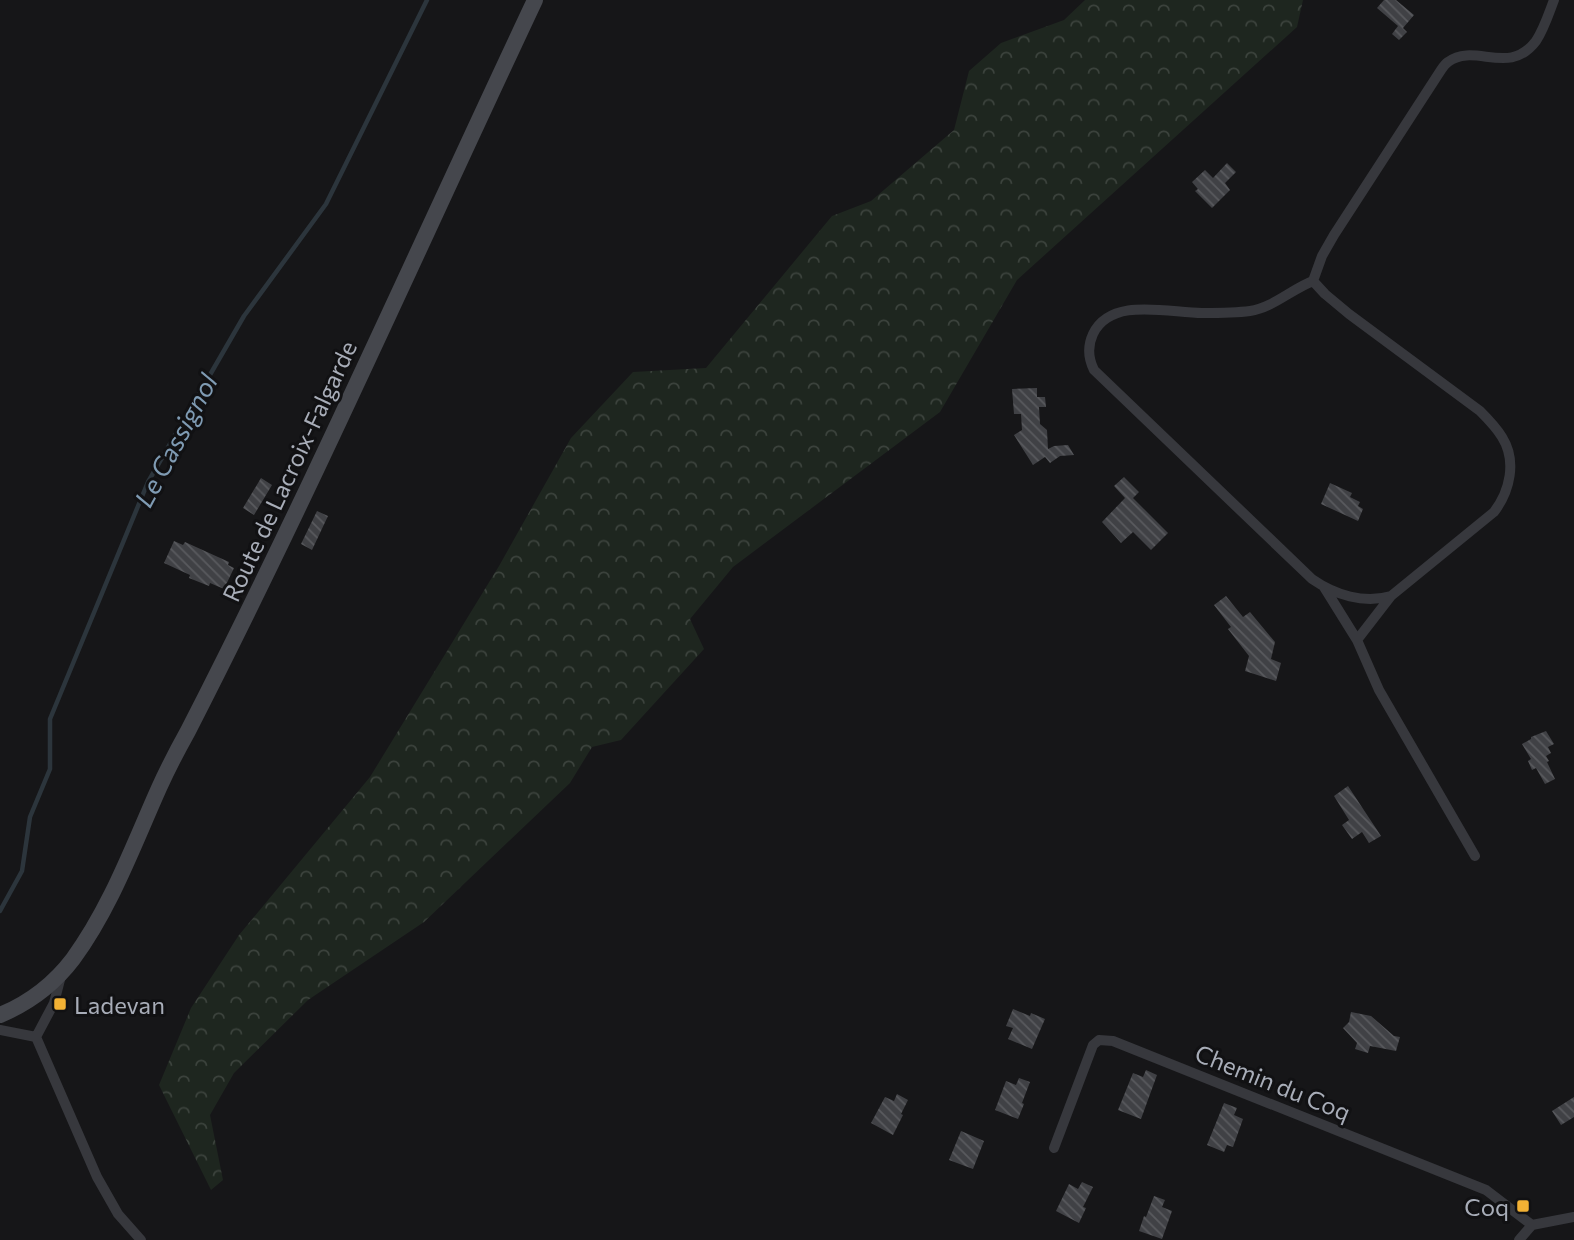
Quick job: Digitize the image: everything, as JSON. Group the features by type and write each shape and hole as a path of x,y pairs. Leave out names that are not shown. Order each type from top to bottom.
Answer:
{"main road":[{"name":"Route de Lacroix-Falgarde","path":"0,1015 27,1002 62,972 100,915 125,868 160,785 240,629 536,0"}],"street":[{"path":"1391,596 1360,598 1338,593 1312,579 1094,370 1088,352 1090,343 1098,326 1105,319 1128,310 1157,309 1200,313 1254,311 1313,281 1334,235 1441,70 1449,61 1471,55 1507,58 1519,55 1537,40 1554,0"},
{"path":"1313,281 1349,314 1480,411 1504,440 1510,472 1508,488 1494,512 1391,596 1357,640"},
{"path":"1324,587 1357,640 1379,690 1475,856"},
{"path":"36,1037 54,1003 62,972"},
{"path":"0,1030 36,1037"},
{"path":"36,1037 97,1177 118,1214 141,1240"},
{"name":"Chemin du Coq","path":"1054,1148 1093,1045 1099,1040 1113,1041 1486,1191 1532,1225"},
{"path":"1519,1240 1532,1225 1574,1217"}],"green space":[{"path":"1085,0 1303,0 1297,27 1017,280 940,412 733,567 690,619 704,649 621,740 592,747 570,783 424,922 308,1000 234,1073 210,1115 223,1180 211,1190 159,1085 191,1008 239,935 370,777 499,566 571,438 633,372 706,368 832,216 871,201 954,130 969,71 1001,43 1064,20"}],"building":[{"path":"1384,0 1396,0 1414,15 1403,28 1407,32 1399,40 1392,34 1398,26 1377,8"},
{"path":"1227,163 1236,172 1225,183 1230,190 1212,208 1195,191 1198,189 1192,182 1205,170 1213,178"},
{"path":"1037,388 1037,397 1045,397 1046,407 1039,407 1040,424 1047,430 1048,449 1068,445 1074,455 1060,456 1050,463 1045,457 1033,465 1014,435 1022,430 1021,414 1014,414 1012,389"},
{"path":"1124,477 1139,492 1133,498 1168,533 1151,550 1133,532 1121,543 1102,522 1125,498 1114,486"},
{"path":"261,478 272,485 254,515 243,508"},
{"path":"1330,483 1352,493 1350,497 1360,502 1358,506 1363,509 1358,521 1321,504"},
{"path":"317,511 328,516 312,550 301,544"},
{"path":"174,541 183,545 185,542 229,562 228,565 234,568 224,589 189,578 190,575 164,563"},
{"path":"1226,596 1243,617 1250,612 1275,642 1271,659 1281,663 1276,681 1245,671 1249,656 1214,605"},
{"path":"1546,731 1554,744 1548,747 1551,753 1546,756 1555,779 1545,784 1536,768 1532,770 1528,761 1531,759 1522,744"},
{"path":"1348,786 1381,836 1369,843 1362,832 1352,839 1342,825 1349,820 1334,796"},
{"path":"1013,1009 1045,1019 1032,1049 1008,1039 1013,1028 1006,1026"},
{"path":"1351,1012 1371,1016 1394,1036 1400,1037 1396,1051 1370,1046 1368,1053 1355,1049 1357,1043 1343,1028 1349,1022"},
{"path":"1146,1070 1157,1075 1141,1119 1118,1110 1133,1073 1143,1077"},
{"path":"1019,1078 1030,1082 1018,1119 995,1110 1006,1081 1016,1085"},
{"path":"897,1094 908,1100 893,1135 871,1123 885,1097 894,1101"},
{"path":"1574,1097 1574,1117 1561,1125 1552,1111"},
{"path":"1224,1103 1237,1108 1234,1115 1243,1119 1233,1147 1227,1145 1224,1152 1207,1145"},
{"path":"961,1131 984,1141 973,1169 949,1160"},
{"path":"1082,1182 1093,1187 1079,1223 1056,1211 1069,1184 1078,1189"},
{"path":"1154,1196 1165,1200 1162,1207 1172,1211 1162,1239 1139,1231"}],"waterway":[{"name":"Le Cassignol","path":"0,911 22,871 30,817 50,769 50,719 148,482 244,316 326,204 427,0"}],"place":[{"name":"Ladevan","path":"60,1004"},
{"name":"Coq","path":"1523,1206"}]}
